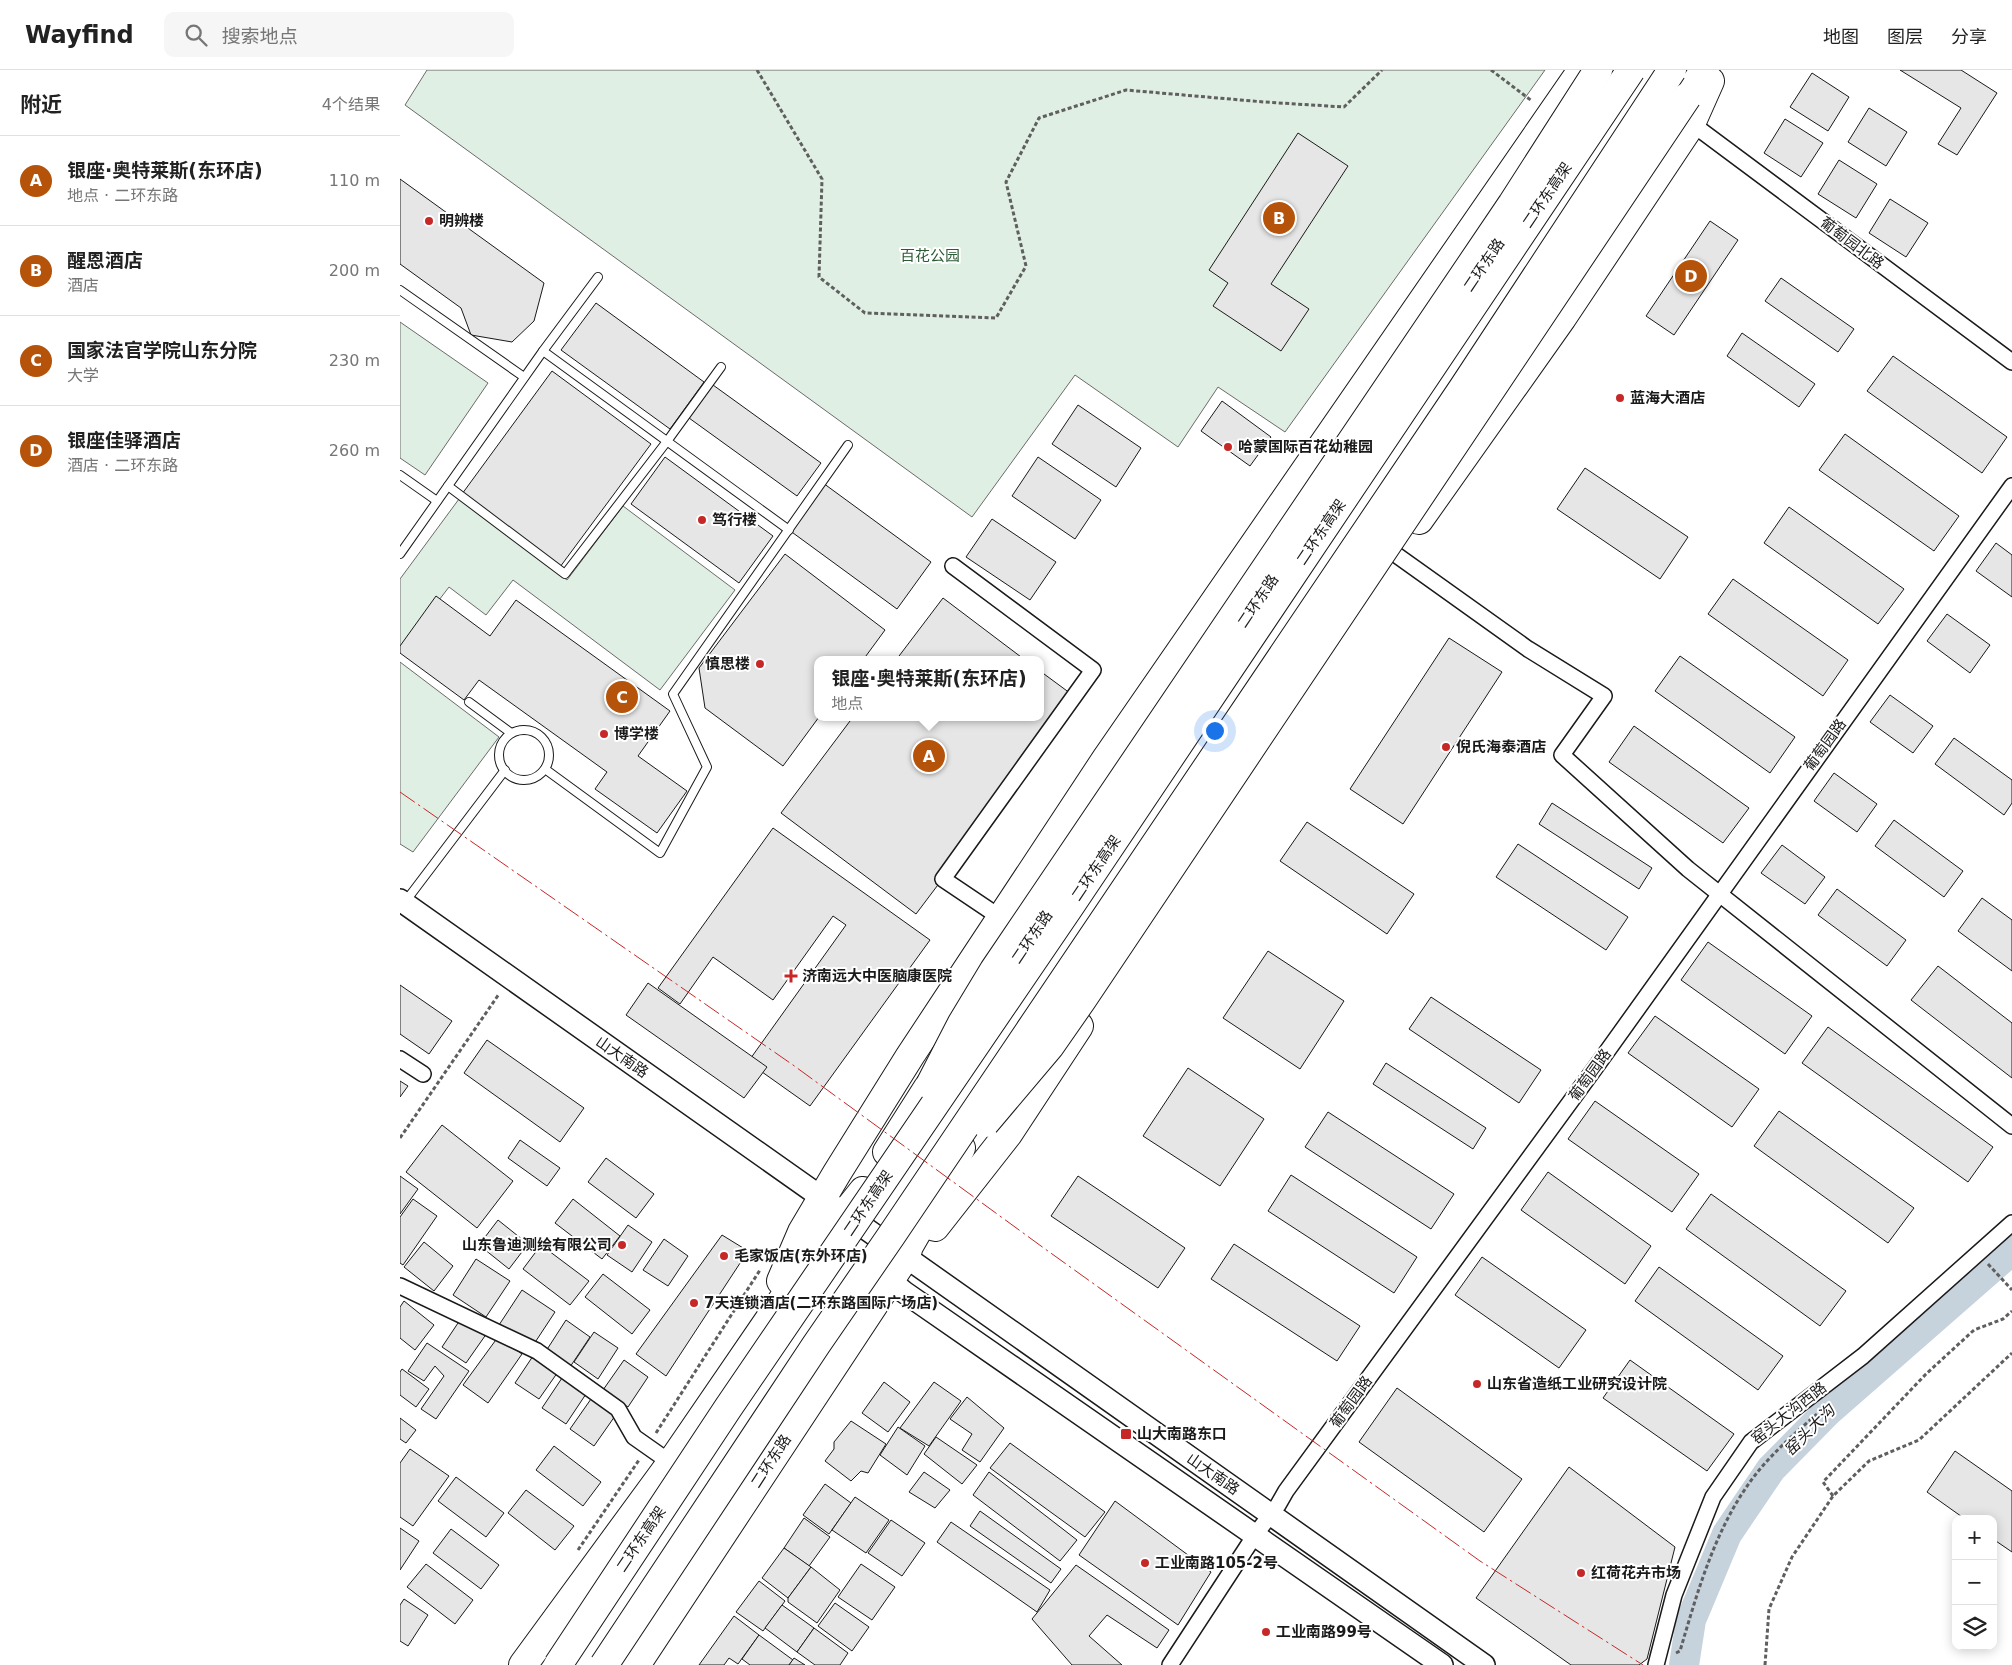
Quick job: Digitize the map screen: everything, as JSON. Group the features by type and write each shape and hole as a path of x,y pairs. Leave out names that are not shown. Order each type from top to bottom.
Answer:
{"highway":[{"name":"二环东路","path":"754,1342 802,1232 822,1197 936,1017 1111,751 1582,70"},
{"path":"854,1212 994,970 1506,212 1598,70"},
{"name":"二环东路","path":"524,1665 670,1463 823,1241 854,1212 862,1192 927,1089 968,1032 1615,70"},
{"name":"二环东高架","path":"558,1665 728,1408 854,1212 1070,906 1631,70"},
{"path":"899,1246 1672,70"},
{"name":"二环东路","path":"899,1246 909,1246 932,1206 968,1135 1654,121 1687,97 1704,70"},
{"name":"二环东路","path":"899,1246 915,1250 1008,1134 1328,650 1562,318 1691,124 1715,70"},
{"path":"604,1665 816,1345 899,1246 1072,1015 1687,97"},
{"name":"二环东路","path":"1101,938 1158,906"},
{"name":"二环东路","path":"927,1089 936,1017"},
{"name":"二环东路","path":"894,1083 968,1032"},
{"name":"二环东路","path":"1008,1134 1018,1060"},
{"name":"二环东路","path":"636,1665 890,1280 899,1246"}],"main road":[{"name":"山大南路","path":"402,902 822,1197 854,1212 1271,1514 1484,1665"},
{"name":"山大南路","path":"854,1212 890,1280 904,1292 1442,1665"}],"street":[{"name":"葡萄园北路","path":"1691,124 2012,362"},
{"name":"葡萄园路","path":"1170,1665 1255,1535 2012,486"},
{"path":"1395,554 1528,649 1604,696 1562,755 1688,869 2012,1126"},
{"path":"953,566 1093,670 943,879 1001,918"},
{"path":"400,1059 423,1074"},
{"name":"窑头大沟西路","path":"1657,1663 1674,1595 1712,1497 1751,1442 1863,1356 2012,1223"},
{"path":"400,1286 537,1351 618,1409 634,1437 670,1463"}],"lane":[{"path":"400,554 543,350 598,277"},
{"path":"400,290 524,377"},
{"path":"543,350 789,530"},
{"path":"448,486 565,574 668,440 721,366"},
{"path":"545,769 660,853 707,767 673,694 848,445"},
{"path":"400,475 437,501"},
{"path":"469,702 511,734"},
{"path":"528,730 536,732 547,744 549,761 540,774 526,780 510,776 505,770 500,763 501,746 511,734 528,730"},
{"path":"402,902 505,770"}],"path":[{"path":"757,70 822,179 819,277 865,312 996,318 1026,266 1006,182 1039,118 1126,90 1344,107 1382,70"},
{"path":"1491,70 1532,102"},
{"path":"492,988 507,999"},
{"path":"400,1138 499,994"},
{"path":"1986,1261 2012,1290"},
{"path":"1833,1496 1823,1482 1926,1374 1974,1330 2004,1319 2012,1311"},
{"path":"1765,1665 1769,1609 1792,1557 1833,1496 1869,1461 1919,1440 2012,1353"},
{"path":"1657,1663 1680,1651 1703,1576 1728,1517 1756,1474 1827,1405"}],"green space":[{"name":"百花公园","path":"427,70 1545,70 1285,432 1218,387 1178,447 1075,375 972,517 405,105"},
{"path":"400,322 488,383 425,475 400,458"},
{"path":"459,499 567,580 623,506 735,590 660,690 513,580 486,615 449,587 400,651 400,579"},
{"path":"400,662 499,737 413,852 400,844"}],"building":[{"path":"1900,70 1961,70 1997,93 1957,155 1938,144 1961,108"},
{"path":"1812,73 1849,97 1828,131 1790,107"},
{"path":"1869,108 1907,132 1886,166 1848,142"},
{"path":"1785,119 1823,143 1801,177 1764,153"},
{"path":"1298,133 1348,166 1271,284 1309,309 1281,351 1213,306 1228,283 1209,270"},
{"path":"1839,160 1877,184 1856,218 1818,194"},
{"name":"明辨楼","path":"400,179 544,283 534,321 512,342 471,335 461,308 400,264"},
{"path":"1890,199 1928,223 1906,257 1869,233"},
{"path":"1710,221 1738,240 1674,335 1646,316"},
{"path":"1781,278 1854,329 1838,352 1765,301"},
{"path":"596,303 704,382 670,429 561,350"},
{"path":"1742,333 1815,384 1799,407 1727,356"},
{"path":"1893,356 2007,437 1982,473 1867,391"},
{"path":"552,371 651,444 560,567 462,494"},
{"path":"713,385 821,463 797,496 689,418"},
{"path":"1222,401 1271,437 1250,466 1201,431"},
{"path":"1078,405 1141,448 1116,487 1052,444"},
{"path":"1845,434 1959,516 1934,551 1819,470"},
{"name":"笃行楼","path":"665,457 773,536 739,583 631,504"},
{"path":"1038,457 1101,500 1075,539 1012,496"},
{"path":"1585,468 1688,537 1660,579 1557,509"},
{"path":"823,483 931,562 897,609 789,530"},
{"path":"1789,507 1904,589 1878,624 1764,543"},
{"path":"992,519 1056,562 1030,600 966,557"},
{"path":"1996,543 2012,555 2012,597 1976,571"},
{"name":"慎思楼","path":"785,554 885,630 866,656 814,656 814,721 816,721 783,766 705,708 699,668"},
{"path":"1733,579 1848,660 1823,696 1708,614"},
{"name":"博学楼","path":"436,596 490,636 516,600 670,711 638,756 687,791 657,833 595,789 607,772 479,680 464,700 400,653 400,646"},
{"path":"943,598 1020,656 899,656"},
{"path":"1947,614 1990,645 1970,673 1927,641"},
{"path":"1449,638 1502,672 1403,824 1350,789"},
{"path":"1680,656 1795,737 1770,773 1655,691"},
{"path":"1044,674 1078,699 916,914 781,813 850,721 1044,721"},
{"path":"1890,695 1933,726 1913,753 1870,722"},
{"path":"1634,726 1749,808 1723,843 1609,762"},
{"path":"1954,738 2012,780 2012,803 2004,815 1935,764"},
{"path":"1834,773 1877,804 1857,832 1814,801"},
{"path":"1552,803 1652,868 1639,889 1539,824"},
{"path":"1894,820 1963,871 1944,897 1875,846"},
{"path":"1307,822 1414,894 1387,934 1280,861"},
{"name":"济南远大中医脑康医院","path":"773,828 930,940 810,1106 748,1062 846,925 833,916 773,1000 713,957 680,1004 658,988"},
{"path":"1518,844 1628,917 1606,950 1496,877"},
{"path":"1782,845 1825,877 1805,904 1761,873"},
{"path":"1837,889 1906,940 1887,966 1818,915"},
{"path":"1982,898 2012,920 2012,971 1958,931"},
{"path":"1708,942 1812,1016 1785,1054 1681,980"},
{"path":"1268,951 1344,1001 1300,1069 1223,1018"},
{"path":"1938,966 2012,1023 2012,1078 1911,1000"},
{"path":"648,983 767,1067 744,1098 626,1015"},
{"path":"400,985 452,1021 429,1054 400,1034"},
{"path":"1431,997 1541,1070 1519,1103 1409,1029"},
{"path":"1655,1016 1759,1089 1732,1127 1628,1053"},
{"path":"1828,1027 1993,1147 1968,1182 1802,1063"},
{"path":"487,1040 584,1108 560,1142 464,1073"},
{"path":"1386,1063 1486,1128 1473,1149 1373,1084"},
{"path":"1188,1068 1264,1119 1220,1186 1143,1136"},
{"path":"400,1081 408,1086 400,1097"},
{"path":"1595,1101 1699,1174 1672,1212 1568,1139"},
{"path":"1779,1111 1914,1208 1888,1243 1754,1146"},
{"path":"1328,1112 1454,1194 1431,1229 1305,1147"},
{"path":"442,1125 513,1181 477,1228 406,1172"},
{"path":"520,1140 560,1168 547,1186 508,1158"},
{"path":"606,1158 654,1194 636,1218 588,1182"},
{"path":"1548,1172 1651,1246 1625,1284 1521,1210"},
{"path":"1291,1175 1417,1257 1394,1293 1268,1211"},
{"path":"400,1176 418,1189 400,1214"},
{"path":"1078,1176 1185,1248 1158,1288 1051,1216"},
{"path":"1711,1194 1846,1291 1820,1326 1686,1229"},
{"path":"413,1199 437,1216 403,1265 400,1263 400,1217"},
{"path":"573,1199 620,1236 602,1259 555,1223"},
{"path":"498,1220 528,1244 509,1269 479,1245"},
{"path":"628,1225 652,1242 632,1272 607,1255"},
{"name":"7天连锁酒店(二环东路国际广场店)","path":"722,1235 748,1251 666,1376 636,1354"},
{"path":"664,1239 688,1256 668,1286 643,1270"},
{"path":"424,1242 453,1266 434,1291 404,1267"},
{"path":"1234,1244 1360,1326 1337,1361 1211,1279"},
{"path":"541,1245 589,1281 570,1305 523,1269"},
{"path":"1482,1257 1586,1330 1559,1368 1455,1295"},
{"path":"476,1259 510,1281 486,1317 453,1295"},
{"path":"1659,1267 1783,1356 1758,1390 1635,1301"},
{"path":"603,1274 650,1310 632,1334 585,1297"},
{"path":"522,1290 555,1312 532,1347 499,1325"},
{"path":"404,1301 434,1325 415,1350 400,1338 400,1307"},
{"path":"462,1317 487,1333 466,1363 442,1347"},
{"path":"566,1320 590,1337 570,1367 546,1351"},
{"path":"594,1332 618,1348 598,1379 574,1362"},
{"path":"498,1337 522,1354 488,1403 463,1385"},
{"path":"427,1343 469,1371 436,1419 421,1409 444,1376 435,1366 424,1381 408,1371"},
{"path":"535,1353 560,1369 539,1399 515,1383"},
{"path":"624,1360 648,1377 628,1407 603,1390"},
{"path":"1630,1360 1734,1434 1707,1471 1603,1398"},
{"path":"402,1369 429,1389 416,1407 400,1395 400,1372"},
{"path":"562,1378 586,1394 566,1424 542,1408"},
{"path":"884,1382 910,1402 888,1432 862,1413"},
{"path":"934,1382 961,1401 929,1446 900,1428"},
{"path":"1397,1388 1522,1479 1484,1532 1359,1442"},
{"path":"967,1397 1004,1428 980,1462 962,1450 972,1434 950,1419"},
{"path":"591,1399 615,1416 594,1446 570,1429"},
{"path":"400,1418 416,1430 406,1443 400,1439"},
{"path":"851,1421 886,1444 868,1473 861,1471 851,1481 825,1461 834,1449 834,1442"},
{"path":"898,1427 925,1446 907,1475 880,1455"},
{"path":"936,1437 977,1465 962,1484 924,1454"},
{"path":"1010,1443 1105,1512 1085,1537 990,1468"},
{"path":"554,1446 601,1482 583,1506 536,1470"},
{"path":"410,1449 449,1476 413,1526 400,1517 400,1463"},
{"path":"1955,1451 2012,1491 2012,1552 1997,1542 1997,1515 1959,1515 1927,1492"},
{"name":"红荷花卉市场","path":"1569,1467 1675,1547 1647,1659 1639,1665 1571,1665 1476,1598"},
{"path":"924,1472 950,1490 935,1508 909,1492"},
{"path":"989,1472 1077,1540 1060,1561 973,1495"},
{"path":"456,1477 504,1513 486,1537 438,1501"},
{"path":"825,1484 851,1503 829,1534 803,1515"},
{"path":"526,1490 574,1526 555,1550 508,1513"},
{"path":"855,1497 889,1520 866,1553 832,1530"},
{"name":"工业南路105-2号","path":"1115,1501 1211,1572 1178,1625 1079,1555"},
{"path":"980,1511 1061,1569 1051,1583 970,1526"},
{"path":"804,1518 830,1537 809,1566 784,1548"},
{"path":"891,1520 925,1543 902,1576 868,1553"},
{"path":"951,1522 1050,1590 1037,1612 937,1542"},
{"path":"400,1528 419,1541 400,1570"},
{"path":"451,1529 499,1565 481,1589 433,1553"},
{"path":"784,1548 811,1567 788,1598 762,1578"},
{"path":"426,1564 473,1600 455,1624 407,1587"},
{"path":"861,1564 895,1587 872,1620 838,1597"},
{"path":"1076,1565 1169,1630 1157,1648 1107,1615 1089,1636 1122,1665 1072,1665 1032,1619"},
{"path":"811,1567 840,1590 817,1623 788,1602 788,1598"},
{"path":"759,1581 785,1601 763,1631 736,1612"},
{"path":"404,1599 428,1615 408,1646 400,1641 400,1605"},
{"path":"835,1603 869,1627 852,1651 818,1626"},
{"path":"782,1605 814,1628 797,1652 765,1628"},
{"path":"734,1616 759,1635 738,1664 729,1658 724,1665 699,1665"},
{"path":"814,1628 848,1653 840,1665 815,1665 797,1652"},
{"path":"759,1635 793,1660 789,1665 750,1665 742,1659"},
{"path":"794,1658 805,1665 789,1665"}],"waterway":[{"name":"窑头大沟","path":"1684,1665 1691,1620 1727,1534 1771,1469 1827,1412 2012,1250"}],"power":[{"path":"400,792 793,1065 1041,1246 1480,1561 1643,1665"}],"place":[{"name":"醒恩酒店","path":"1279,218"},
{"name":"明辨楼","path":"429,221"},
{"name":"银座佳驿酒店","path":"1691,276"},
{"name":"蓝海大酒店","path":"1620,398"},
{"name":"哈蒙国际百花幼稚园","path":"1228,447"},
{"name":"笃行楼","path":"702,520"},
{"name":"慎思楼","path":"760,664"},
{"name":"国家法官学院山东分院","path":"622,697"},
{"name":"博学楼","path":"604,734"},
{"name":"倪氏海泰酒店","path":"1446,747"},
{"name":"银座·奥特莱斯(东环店)","path":"929,756"},
{"name":"济南远大中医脑康医院","path":"791,976"},
{"name":"山东鲁迪测绘有限公司","path":"622,1245"},
{"name":"毛家饭店(东外环店)","path":"724,1256"},
{"name":"7天连锁酒店(二环东路国际广场店)","path":"694,1303"},
{"name":"山东省造纸工业研究设计院","path":"1477,1384"},
{"name":"山大南路东口","path":"1126,1434"},
{"name":"工业南路105-2号","path":"1145,1563"},
{"name":"红荷花卉市场","path":"1581,1573"},
{"name":"工业南路99号","path":"1266,1632"}]}
